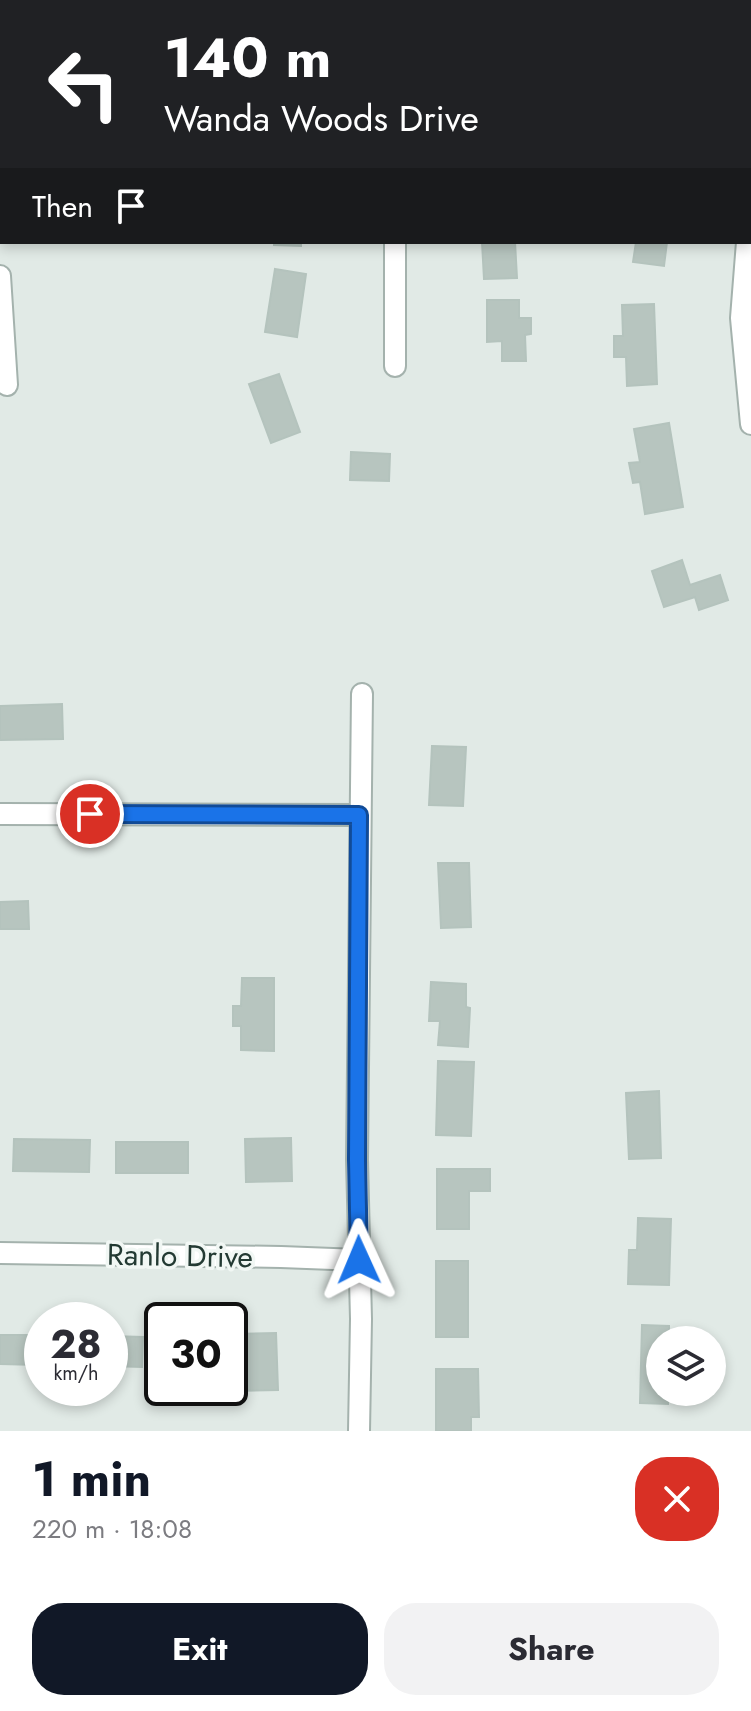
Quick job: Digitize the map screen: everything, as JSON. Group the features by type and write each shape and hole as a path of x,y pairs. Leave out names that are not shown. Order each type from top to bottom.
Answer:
{"street":[{"path":"395,244 395,366"},
{"path":"747,244 741,318 751,424"},
{"path":"0,276 7,385"},
{"path":"359,1431 361,1319 357,1144 362,694"},
{"path":"0,814 359,815"},
{"name":"Ranlo Drive","path":"0,1253 359,1260"}],"building":[{"path":"301,244 301,246 274,245"},
{"path":"482,244 515,244 517,278 484,279"},
{"path":"636,244 667,244 664,266 633,262"},
{"path":"275,269 306,274 297,337 265,332"},
{"path":"487,300 519,300 519,318 531,318 531,334 525,335 526,361 502,361 502,341 487,342"},
{"path":"654,304 657,384 627,386 626,357 614,357 614,336 623,336 622,305"},
{"path":"279,374 300,432 271,443 249,384"},
{"path":"669,423 683,507 645,514 640,482 633,483 629,463 640,462 634,429"},
{"path":"351,452 390,454 389,481 350,480"},
{"path":"682,560 690,585 720,575 728,600 699,610 695,597 664,607 652,571"},
{"path":"62,704 63,739 0,740 0,706"},
{"path":"432,746 466,747 463,806 429,805"},
{"path":"438,863 469,863 471,927 441,928"},
{"path":"28,901 29,929 0,929 0,902"},
{"path":"242,978 274,978 274,1051 241,1050 241,1026 233,1026 233,1006 241,1006"},
{"path":"431,982 466,984 466,1007 470,1008 468,1047 438,1045 440,1021 429,1021"},
{"path":"438,1061 474,1062 471,1136 436,1135"},
{"path":"659,1091 661,1158 629,1159 626,1093"},
{"path":"291,1138 292,1181 246,1182 245,1139"},
{"path":"14,1139 90,1140 89,1172 13,1171"},
{"path":"116,1142 188,1142 188,1173 116,1173"},
{"path":"437,1169 490,1169 490,1191 469,1191 469,1229 437,1229"},
{"path":"638,1218 671,1219 669,1285 628,1284 629,1250 637,1250"},
{"path":"436,1261 468,1261 468,1337 436,1337"},
{"path":"642,1325 669,1326 646,1326 646,1403 640,1403"},
{"path":"276,1333 278,1390 248,1391 248,1334"},
{"path":"0,1335 24,1335 24,1365 0,1364"},
{"path":"128,1337 143,1337 142,1367 128,1367"},
{"path":"436,1369 478,1369 479,1417 471,1417 471,1431 436,1431"}],"route":[{"path":"90,814 359,815 359,1260"}]}
